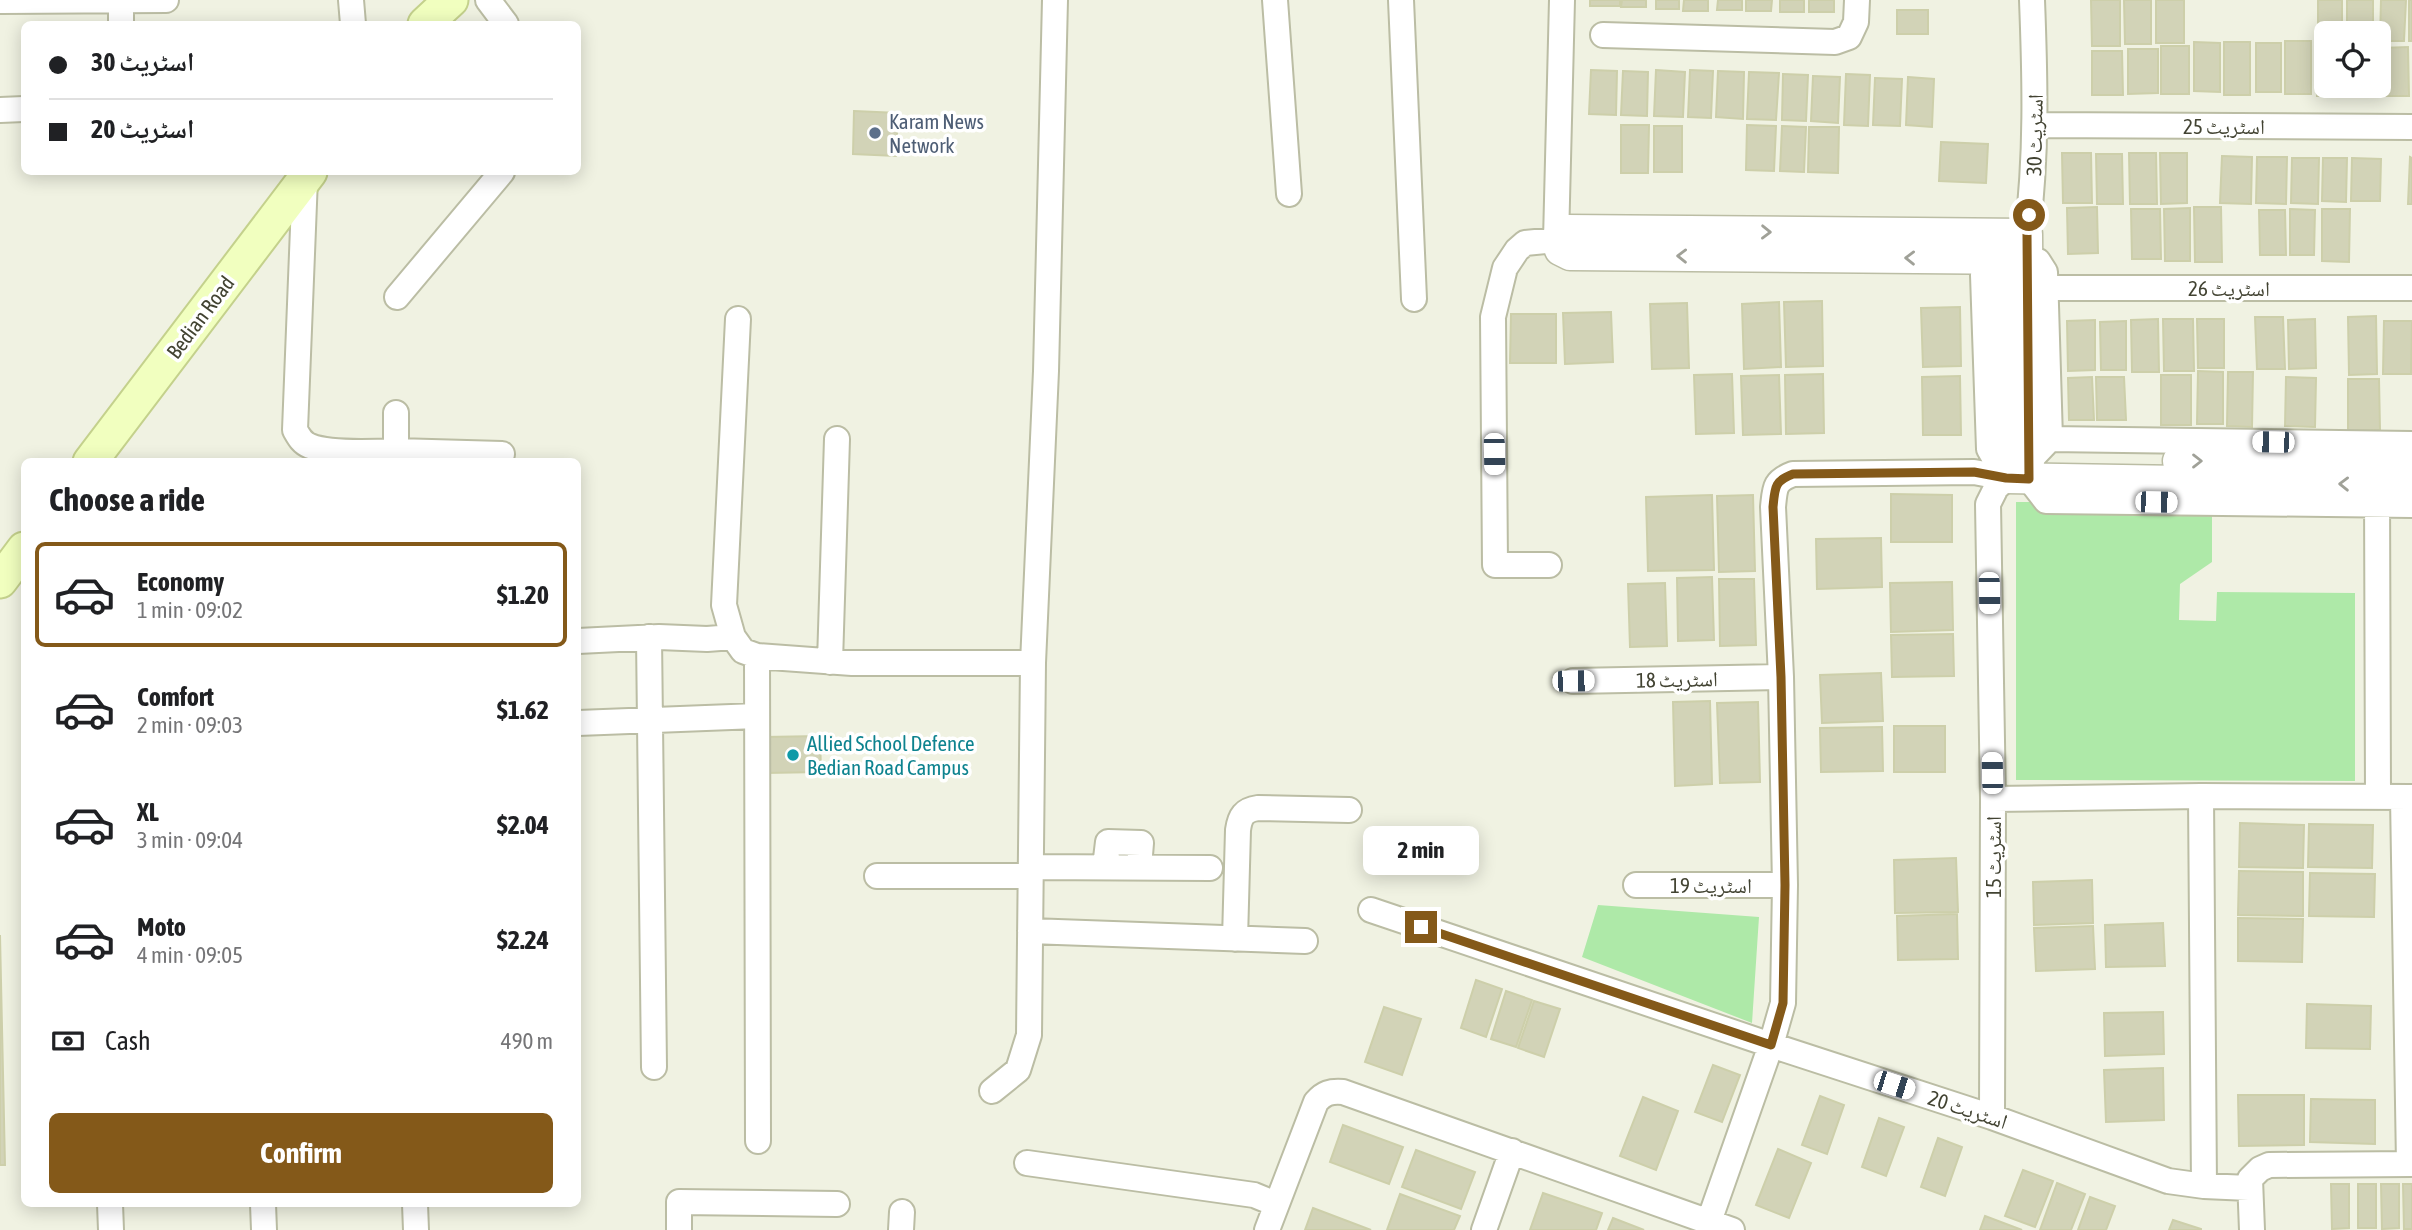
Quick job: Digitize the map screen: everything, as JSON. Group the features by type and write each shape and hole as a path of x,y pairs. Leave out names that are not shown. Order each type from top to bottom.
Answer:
{"main road":[{"path":"428,21 451,0"},
{"name":"Bedian Road","path":"93,458 307,175"},
{"path":"0,581 21,553"}],"street":[{"path":"0,1 166,0"},
{"path":"351,0 353,21"},
{"path":"488,0 504,21"},
{"path":"992,1091 1018,1070 1029,1035 1032,663 1046,371 1055,0"},
{"path":"1275,0 1289,194"},
{"path":"1401,0 1414,299"},
{"path":"1556,240 1562,0"},
{"path":"1603,35 1835,42 1849,37 1856,22 1857,0"},
{"name":"اسٹریٹ 30","path":"2017,470 2008,252 2032,196 2036,125 2032,0"},
{"path":"121,1 121,21"},
{"path":"0,110 21,109"},
{"name":"اسٹریٹ 25","path":"2036,125 2412,127"},
{"path":"307,175 295,430 301,440 310,446 323,449 396,457 502,454"},
{"path":"397,297 499,175"},
{"path":"1556,240 1561,231 1567,230 2008,252 2038,261 2045,272 2050,439 2412,444"},
{"path":"1549,565 1495,565 1493,317 1505,268 1517,250 1525,243 1556,240"},
{"path":"1950,271 2008,252"},
{"path":"2008,252 1989,449 2017,470 2377,495 2412,505"},
{"name":"اسٹریٹ 26","path":"2045,288 2412,288"},
{"path":"738,319 724,606 733,636 743,651 757,656 830,662 1032,663"},
{"path":"396,413 396,457"},
{"path":"830,662 837,439"},
{"name":"اسٹریٹ 15","path":"1992,1117 1993,799 1988,504 1996,488 2050,439"},
{"path":"1267,1230 1316,1102 1331,1091 1343,1092 1513,1151 1715,1227 1783,1003 1785,885 1781,677 1773,507 1775,489 1781,478 1793,474 2412,463"},
{"path":"2377,495 2412,485"},
{"path":"2377,495 2378,797"},
{"path":"581,641 649,637 707,639 733,636"},
{"path":"649,637 654,1067"},
{"path":"757,656 758,1141"},
{"name":"اسٹریٹ 18","path":"1573,681 1781,677"},
{"path":"581,723 757,716"},
{"path":"2201,796 2204,1186"},
{"path":"1993,799 2408,797 2410,1164 2269,1165 2253,1173 2250,1179 2252,1230"},
{"path":"1235,939 1238,830 1241,815 1250,809 1258,808 1349,810"},
{"path":"877,876 1105,867 1108,842 1141,843 1139,867 1210,868"},
{"name":"اسٹریٹ 19","path":"1636,885 1785,885"},
{"name":"اسٹریٹ 20","path":"1371,910 1992,1117 2168,1181 2249,1188"},
{"path":"1031,931 1306,941"},
{"path":"1484,1230 1513,1151"},
{"path":"1027,1163 1254,1195 1276,1204"},
{"path":"678,1230 680,1202 837,1204"},
{"path":"110,1207 111,1230"},
{"path":"264,1207 264,1230"},
{"path":"415,1207 416,1230"}],"green space":[{"path":"2016,502 2212,502 2212,562 2180,584 2179,620 2216,621 2217,592 2355,593 2355,781 2016,780"},
{"path":"1598,905 1759,917 1752,1023 1582,957"}],"building":[{"path":"1590,0 1620,0 1620,6 1590,6"},
{"path":"1622,0 1646,0 1646,7 1621,7"},
{"path":"1656,0 1679,0 1679,9 1656,9"},
{"path":"1684,0 1708,0 1708,11 1683,11"},
{"path":"1718,0 1742,0 1742,10 1717,10"},
{"path":"1746,0 1772,0 1771,11 1746,11"},
{"path":"1780,0 1804,0 1804,12 1780,12"},
{"path":"1809,0 1834,0 1834,12 1809,12"},
{"path":"2091,0 2120,0 2120,46 2092,46"},
{"path":"2124,0 2151,0 2151,44 2125,44"},
{"path":"2156,0 2184,0 2184,43 2156,43"},
{"path":"2318,0 2342,0 2342,21 2318,21"},
{"path":"2347,0 2373,0 2373,21 2347,21"},
{"path":"2381,0 2406,0 2404,41 2391,41 2391,21 2380,21"},
{"path":"2409,0 2412,0 2412,41 2409,41"},
{"path":"1897,10 1928,10 1928,34 1897,34"},
{"path":"2285,41 2311,41 2311,94 2285,94"},
{"path":"2194,42 2220,43 2220,92 2194,91"},
{"path":"2224,42 2250,42 2250,95 2224,95"},
{"path":"2256,43 2281,43 2281,92 2256,92"},
{"path":"2161,46 2189,46 2189,94 2161,94"},
{"path":"2408,47 2409,96 2391,96 2391,48"},
{"path":"2128,49 2158,49 2158,93 2128,94"},
{"path":"2092,51 2122,51 2123,95 2092,95"},
{"path":"1591,70 1617,71 1616,115 1589,114"},
{"path":"1656,70 1685,72 1683,117 1654,116"},
{"path":"1690,70 1713,71 1711,118 1688,117"},
{"path":"1623,71 1648,72 1647,116 1621,115"},
{"path":"1718,71 1744,72 1743,119 1716,117"},
{"path":"1749,72 1779,73 1776,120 1747,119"},
{"path":"1783,74 1808,75 1806,121 1782,120"},
{"path":"1846,74 1870,75 1868,126 1844,125"},
{"path":"1813,76 1840,77 1838,123 1811,121"},
{"path":"1908,77 1934,79 1932,127 1906,125"},
{"path":"1875,78 1902,79 1900,126 1873,125"},
{"name":"Karam News Network","path":"854,111 898,113 896,156 853,154"},
{"path":"1621,125 1649,125 1648,173 1621,173"},
{"path":"1747,125 1776,126 1774,171 1746,170"},
{"path":"1654,126 1682,126 1682,172 1654,172"},
{"path":"1782,126 1806,127 1804,172 1780,171"},
{"path":"1809,127 1839,127 1838,173 1808,172"},
{"path":"1941,142 1988,144 1986,183 1939,181"},
{"path":"2062,153 2091,153 2092,203 2063,203"},
{"path":"2129,153 2156,153 2157,204 2130,204"},
{"path":"2160,153 2187,153 2187,203 2161,204"},
{"path":"2096,154 2122,154 2123,204 2097,204"},
{"path":"2222,156 2252,157 2251,204 2220,203"},
{"path":"2257,157 2287,157 2286,204 2256,203"},
{"path":"2410,157 2412,204 2408,204"},
{"path":"2292,158 2319,158 2318,204 2291,203"},
{"path":"2323,158 2347,158 2346,202 2322,201"},
{"path":"2352,158 2381,159 2380,201 2351,201"},
{"path":"2097,207 2098,253 2068,254 2067,208"},
{"path":"2194,207 2221,207 2222,262 2195,262"},
{"path":"2190,208 2190,261 2165,261 2164,209"},
{"path":"2131,209 2160,209 2161,259 2132,259"},
{"path":"2290,209 2315,210 2314,255 2290,255"},
{"path":"2322,209 2350,209 2349,262 2322,261"},
{"path":"2259,210 2285,210 2286,255 2260,255"},
{"path":"1822,301 1823,366 1786,367 1784,302"},
{"path":"1779,302 1781,367 1744,369 1742,304"},
{"path":"1687,303 1689,368 1652,369 1650,304"},
{"path":"1960,307 1961,366 1923,367 1921,308"},
{"path":"1611,312 1613,362 1565,364 1563,313"},
{"path":"1511,314 1556,314 1556,363 1510,363"},
{"path":"2376,316 2377,374 2349,375 2348,317"},
{"path":"2255,317 2283,317 2285,369 2257,369"},
{"path":"2158,319 2159,372 2132,372 2131,320"},
{"path":"2163,319 2193,319 2194,371 2164,371"},
{"path":"2197,319 2224,319 2224,368 2198,368"},
{"path":"2315,319 2316,368 2289,369 2288,320"},
{"path":"2095,320 2095,370 2068,371 2067,321"},
{"path":"2126,321 2126,370 2101,370 2100,322"},
{"path":"2384,321 2412,321 2411,374 2383,374"},
{"path":"2198,371 2223,372 2223,424 2197,424"},
{"path":"2228,372 2253,372 2252,427 2227,426"},
{"path":"1732,374 1734,433 1696,434 1694,375"},
{"path":"1823,374 1824,433 1786,434 1785,375"},
{"path":"1779,375 1781,434 1743,435 1741,376"},
{"path":"2161,375 2191,375 2191,425 2161,425"},
{"path":"1960,376 1961,435 1923,435 1922,377"},
{"path":"2092,377 2094,420 2069,420 2068,378"},
{"path":"2096,377 2124,377 2126,420 2097,420"},
{"path":"2286,377 2316,378 2315,427 2285,426"},
{"path":"2348,379 2379,379 2380,430 2348,430"},
{"path":"1891,494 1952,495 1952,542 1891,542"},
{"path":"1712,495 1714,570 1648,571 1646,497"},
{"path":"1753,495 1755,571 1719,572 1717,496"},
{"path":"1881,538 1882,587 1817,589 1816,539"},
{"path":"1712,577 1714,640 1678,641 1677,578"},
{"path":"1719,579 1754,579 1756,645 1720,646"},
{"path":"1952,582 1953,630 1891,632 1890,583"},
{"path":"1665,583 1667,646 1630,647 1628,584"},
{"path":"1953,634 1954,676 1892,677 1891,635"},
{"path":"1881,673 1883,721 1822,723 1820,675"},
{"path":"1710,701 1712,784 1675,786 1673,702"},
{"path":"1758,702 1760,782 1720,783 1717,703"},
{"path":"1894,726 1945,726 1945,772 1894,772"},
{"path":"1882,727 1883,771 1821,772 1820,728"},
{"name":"Allied School Defence Bedian Road Campus","path":"820,736 821,772 766,773 765,737"},
{"path":"2240,823 2304,825 2303,868 2239,867"},
{"path":"2309,824 2373,825 2372,868 2308,867"},
{"path":"1956,858 1958,912 1895,913 1894,860"},
{"path":"2239,871 2303,872 2303,916 2238,915"},
{"path":"2310,873 2375,874 2374,917 2309,916"},
{"path":"2092,880 2093,923 2034,925 2033,882"},
{"path":"1957,914 1958,959 1898,960 1897,916"},
{"path":"2238,918 2303,919 2302,962 2238,961"},
{"path":"2163,923 2165,966 2106,967 2105,925"},
{"path":"2093,926 2095,969 2036,971 2034,928"},
{"path":"0,935 5,1165 0,1165"},
{"path":"1476,980 1502,989 1486,1037 1461,1028"},
{"path":"1506,991 1532,1000 1516,1047 1491,1039"},
{"path":"1534,1001 1560,1009 1544,1057 1518,1048"},
{"path":"2307,1004 2371,1006 2370,1049 2306,1048"},
{"path":"1384,1007 1421,1019 1402,1075 1365,1062"},
{"path":"2163,1012 2164,1054 2105,1056 2104,1013"},
{"path":"1713,1065 1740,1075 1722,1122 1695,1112"},
{"path":"2163,1068 2164,1120 2106,1122 2104,1070"},
{"path":"2238,1095 2304,1095 2304,1145 2239,1146"},
{"path":"1820,1096 1844,1105 1827,1154 1802,1145"},
{"path":"1643,1097 1678,1111 1656,1170 1620,1156"},
{"path":"2311,1099 2375,1100 2375,1144 2310,1142"},
{"path":"1879,1118 1904,1127 1886,1176 1862,1167"},
{"path":"1343,1125 1403,1147 1389,1184 1330,1162"},
{"path":"1938,1138 1962,1147 1945,1196 1921,1187"},
{"path":"1778,1149 1811,1163 1789,1218 1756,1205"},
{"path":"1416,1150 1475,1172 1461,1209 1402,1187"},
{"path":"2023,1170 2053,1181 2035,1227 2005,1216"},
{"path":"2057,1183 2085,1194 2071,1230 2040,1230"},
{"path":"2331,1184 2349,1184 2349,1228 2332,1229"},
{"path":"2358,1184 2376,1184 2376,1228 2358,1228"},
{"path":"2381,1184 2399,1184 2399,1228 2382,1229"},
{"path":"2403,1184 2412,1184 2412,1229 2404,1229"},
{"path":"1543,1193 1602,1213 1596,1230 1530,1230"},
{"path":"1400,1194 1460,1216 1454,1230 1387,1230"},
{"path":"2090,1197 2115,1206 2106,1230 2078,1230"},
{"path":"1313,1208 1371,1230 1305,1230"},
{"path":"1985,1216 2022,1230 1980,1230"},
{"path":"1613,1218 1644,1230 1608,1230"},
{"path":"2173,1220 2201,1229 2201,1230 2169,1230"}],"place":[{"name":"Karam News Network","path":"875,133"},
{"name":"Allied School Defence Bedian Road Campus","path":"793,755"}],"route":[{"path":"1421,927 1771,1045 1783,1003 1785,885 1781,677 1773,507 1775,489 1781,478 1793,474 1974,472 2029,479 2029,215"}]}
